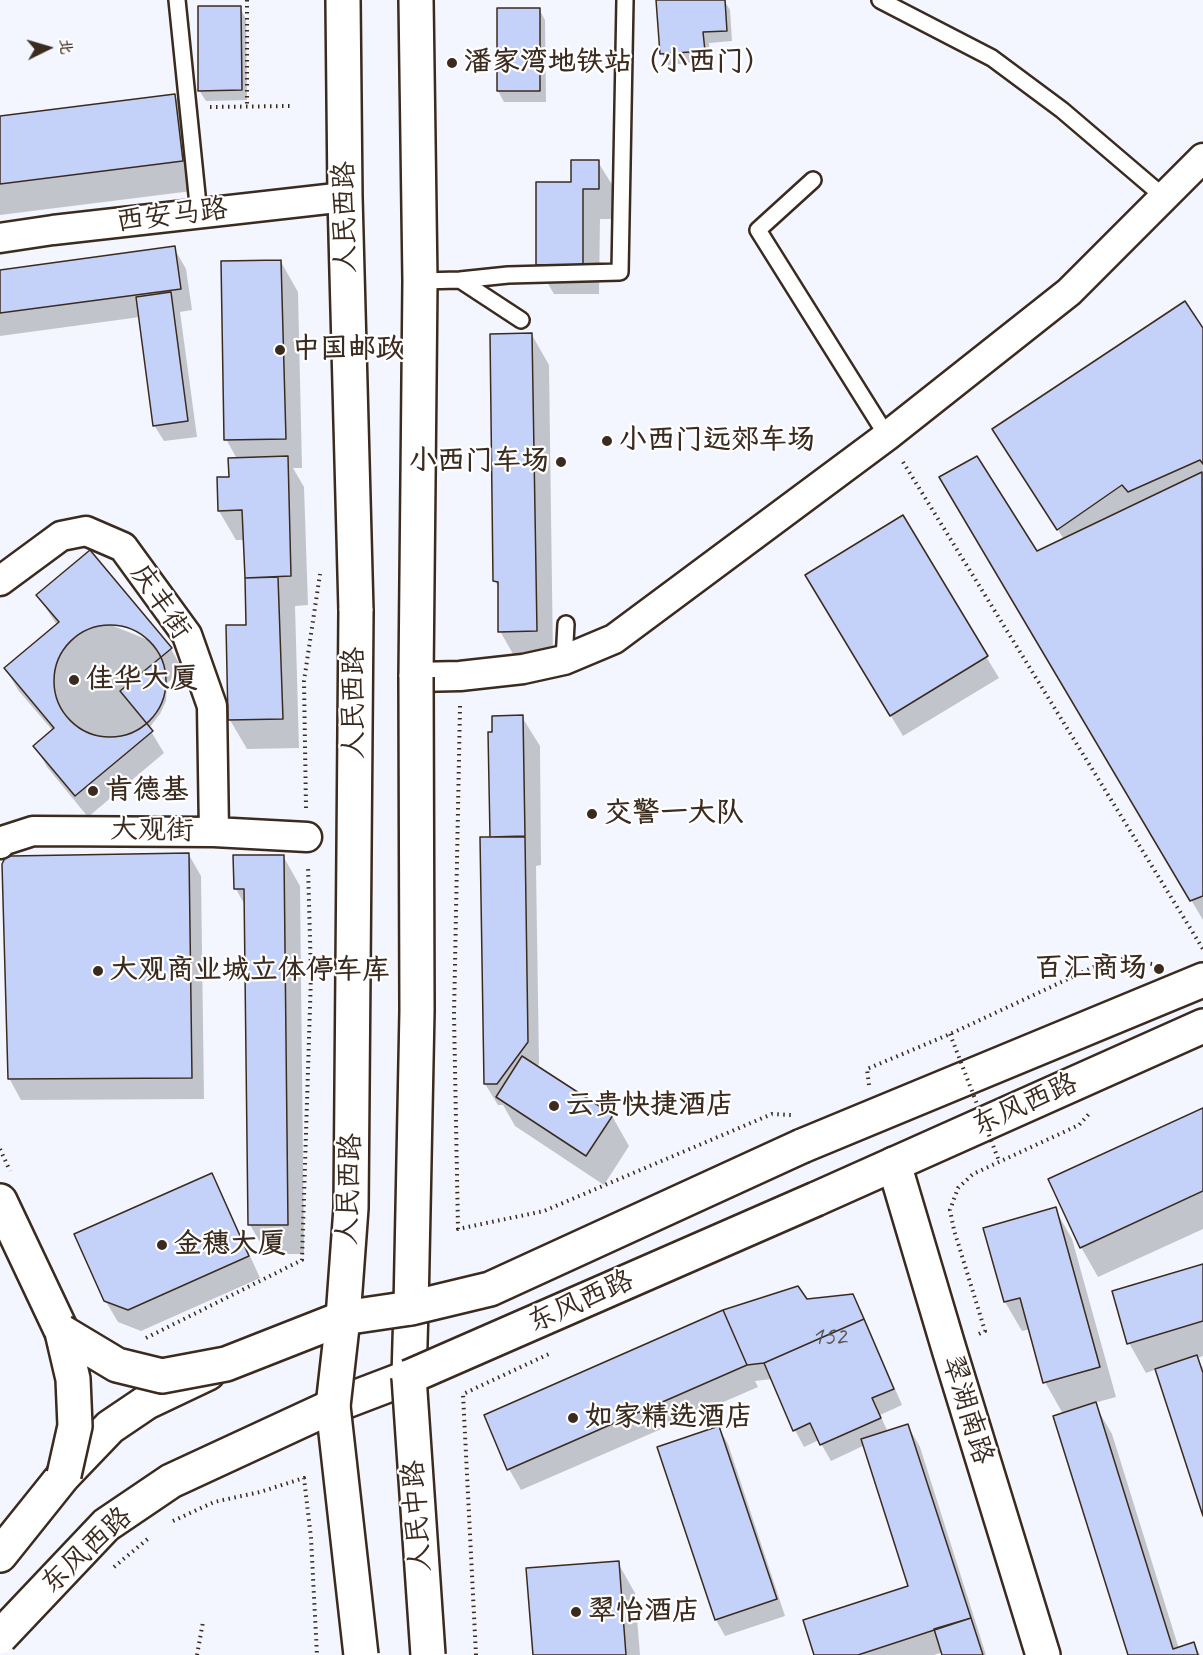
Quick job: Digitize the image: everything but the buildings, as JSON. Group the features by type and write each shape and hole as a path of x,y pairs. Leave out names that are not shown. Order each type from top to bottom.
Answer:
{"main road":[{"name":"人民西路","path":"333,1406 343,1318 351,1208 356,610 345,197 343,0"},
{"path":"409,1377 417,1011 416,677 420,281 416,0"},
{"name":"东风西路","path":"0,1555 64,1475 110,1427 147,1402 226,1364 343,1318 411,1308 490,1289 802,1146 1203,980"},
{"name":"东风西路","path":"0,1637 106,1525 171,1481 333,1406 409,1377 1203,1026"},
{"name":"翠湖南路","path":"894,1164 1043,1655"},
{"path":"0,1201 63,1332 73,1379 75,1426 64,1475"},
{"path":"63,1332 117,1365 162,1376 226,1364"},
{"name":"人民中路","path":"409,1377 428,1655"},
{"path":"333,1406 361,1655"}],"street":[{"path":"416,677 460,676 523,669 564,660 614,639 887,436 1069,292 1203,158"},
{"name":"西安马路","path":"0,238 345,197"},
{"name":"庆丰街","path":"0,581 62,536 86,531 123,547 187,635 212,706 214,832"},
{"name":"大观街","path":"0,844 2,841 33,831 214,832 307,837"}],"lane":[{"path":"177,0 199,213"},
{"path":"420,281 460,280 508,274 620,272 625,0"},
{"path":"880,0 992,58 1062,110 1164,197"},
{"path":"813,180 758,230 887,436"},
{"path":"460,280 521,320"},
{"path":"564,660 566,624"}],"path":[{"path":"246,0 247,107"},
{"path":"188,107 292,106"},
{"path":"887,436 1203,949"},
{"path":"460,676 454,1016 458,1230 544,1211 772,1114 795,1115"},
{"path":"867,1069 950,1034 1113,958"},
{"path":"950,1034 999,1161"},
{"path":"985,1330 950,1210 958,1188 973,1174 1079,1125"},
{"path":"476,1655 463,1394 559,1350"},
{"path":"164,1525 214,1502 260,1492 304,1478 311,1538 317,1655"},
{"path":"111,1569 155,1533"},
{"path":"196,1655 203,1622"}],"place":[{"name":"潘家湾地铁站（小西门）","path":"452,63"},
{"name":"中国邮政","path":"280,350"},
{"name":"小西门远郊车场","path":"607,441"},
{"name":"小西门车场","path":"561,462"},
{"name":"佳华大厦","path":"74,680"},
{"name":"肯德基","path":"93,791"},
{"name":"交警一大队","path":"592,814"},
{"name":"百汇商场","path":"1159,969"},
{"name":"大观商业城立体停车库","path":"98,971"},
{"name":"云贵快捷酒店","path":"554,1106"},
{"name":"金穗大厦","path":"162,1245"},
{"name":"如家精选酒店","path":"573,1418"},
{"name":"翠怡酒店","path":"576,1612"}]}
